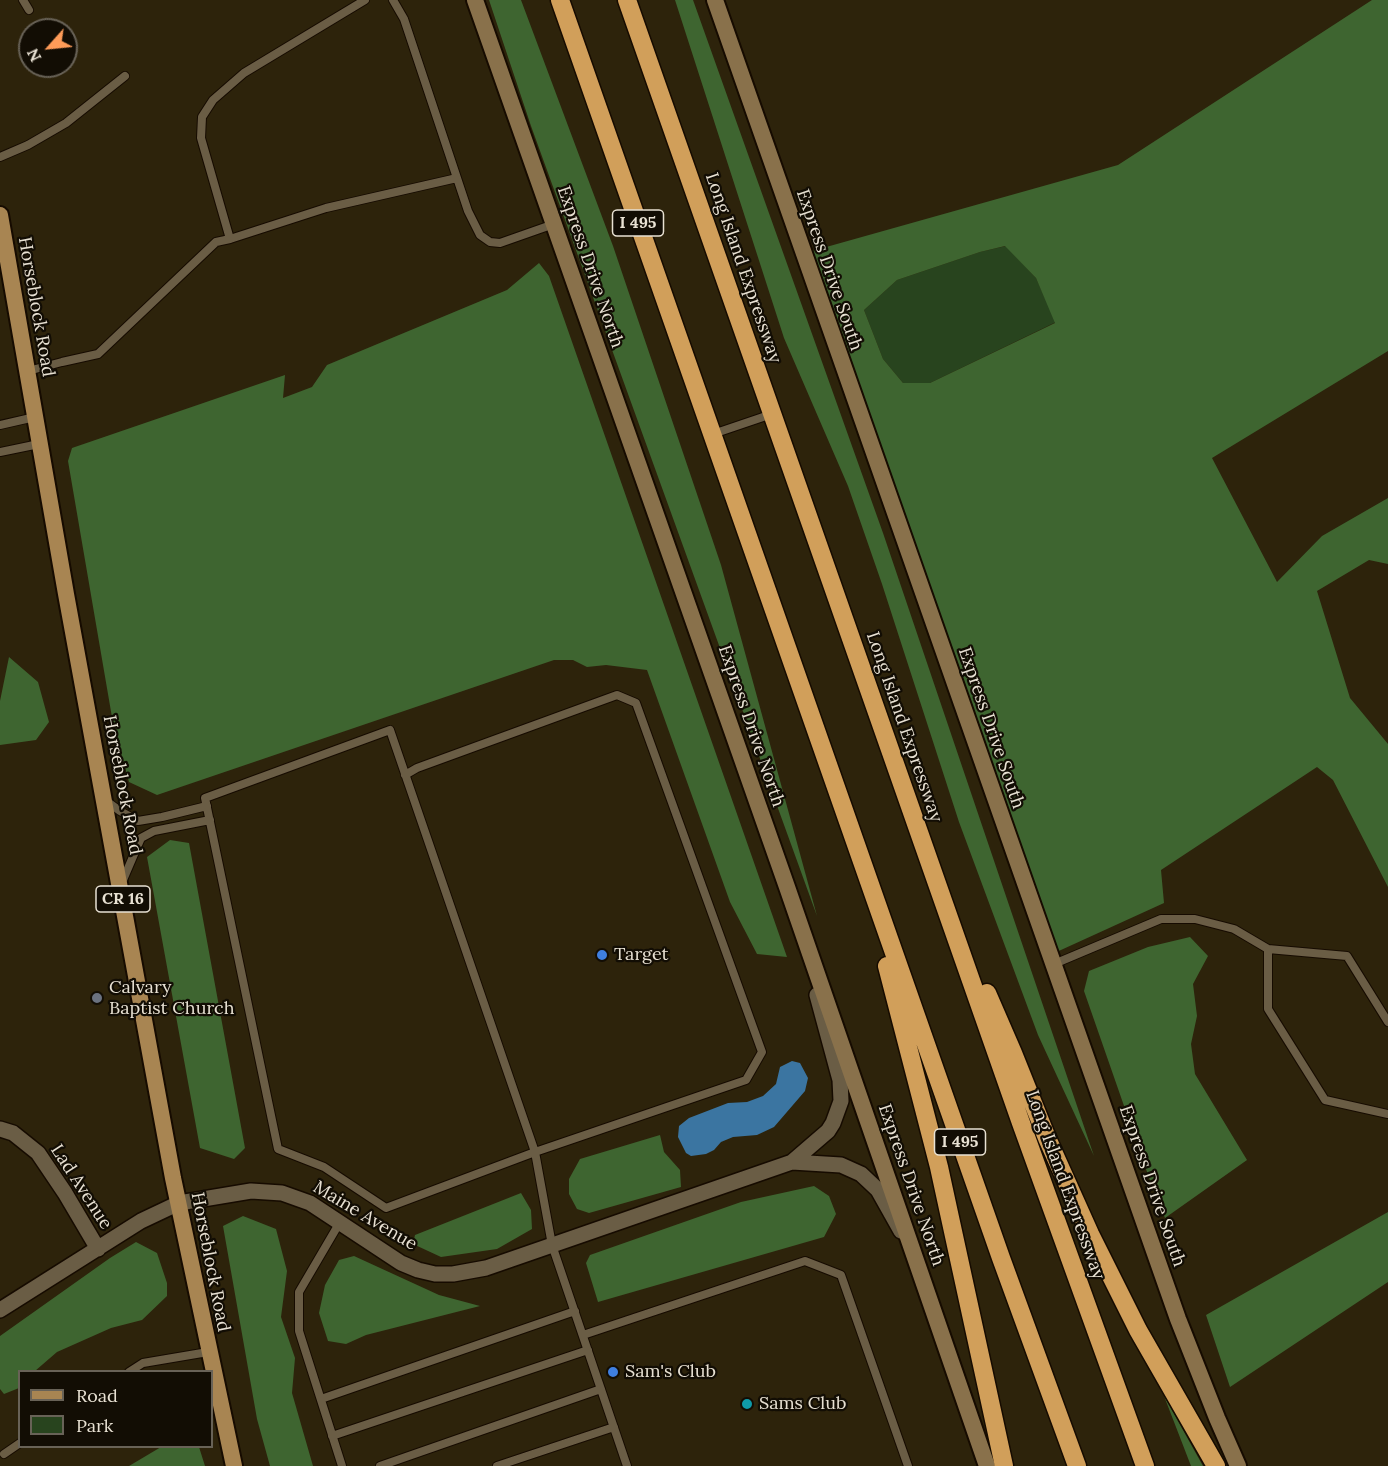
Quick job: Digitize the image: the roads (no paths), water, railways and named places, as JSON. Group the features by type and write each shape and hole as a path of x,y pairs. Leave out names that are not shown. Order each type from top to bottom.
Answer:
{"highway":[{"name":"Long Island Expressway","path":"627,0 1090,1318 1146,1466"},
{"name":"I 495","path":"561,4 998,1249 1077,1466"},
{"path":"847,817 939,1167 1004,1466"},
{"path":"936,880 1014,1053 1047,1138 1090,1234 1143,1339 1216,1466"}],"main road":[{"name":"Express Drive North","path":"475,0 787,887 987,1466"},
{"name":"Express Drive South","path":"715,0 1178,1319 1238,1466"},
{"name":"Horseblock Road","path":"0,215 39,444 178,1203 212,1370"},
{"name":"Horseblock Road","path":"213,1374 234,1466"}],"street":[{"path":"787,887 842,1091 841,1101 828,1131 792,1162"},
{"name":"Lad Avenue","path":"0,1129 13,1133 38,1153 98,1249"},
{"path":"792,1162 841,1165 861,1174 878,1190 914,1254"},
{"name":"Maine Avenue","path":"0,1310 141,1221 178,1203 251,1191 268,1191 297,1197 340,1222 401,1263 435,1274 470,1272 792,1162"}],"lane":[{"path":"22,0 29,10"},
{"path":"231,239 201,138 202,117 213,100 244,73 364,0"},
{"path":"393,0 404,19 468,211 480,235 490,242 500,243 554,224"},
{"path":"0,158 66,123 125,76"},
{"path":"28,371 98,354 216,242 326,208 457,178"},
{"path":"712,434 772,414"},
{"path":"0,425 35,417"},
{"path":"3,451 39,444"},
{"path":"405,775 417,768 617,695 636,703 762,1052 746,1080 535,1152 386,1208 324,1167 278,1149 205,798 390,730 405,775 535,1152 552,1245 627,1466"},
{"path":"105,800 138,821 162,818 207,806"},
{"path":"121,884 141,838 154,831 210,820"},
{"path":"1053,964 1161,919 1195,920 1234,930 1268,949 1347,956 1388,1022"},
{"path":"1268,949 1268,1009 1325,1100 1388,1114"},
{"path":"340,1222 299,1292 299,1331 342,1466"},
{"path":"583,1335 805,1261 832,1271 841,1275 908,1466"},
{"path":"321,1399 575,1311"},
{"path":"332,1436 588,1350"},
{"path":"131,1370 143,1362 208,1352"},
{"path":"380,1466 601,1389"},
{"path":"498,1466 614,1427"},
{"path":"4,1454 18,1444"}],"water":[{"path":"792,1061 800,1063 808,1078 805,1091 774,1127 757,1135 733,1137 721,1142 714,1150 706,1154 691,1156 686,1153 678,1137 679,1126 689,1118 728,1103 747,1102 763,1096 776,1084 780,1067"}],"place":[{"name":"Target","path":"602,955"},
{"name":"Calvary Baptist Church","path":"97,998"},
{"name":"Sam's Club","path":"613,1372"},
{"name":"Sams Club","path":"747,1404"}]}
